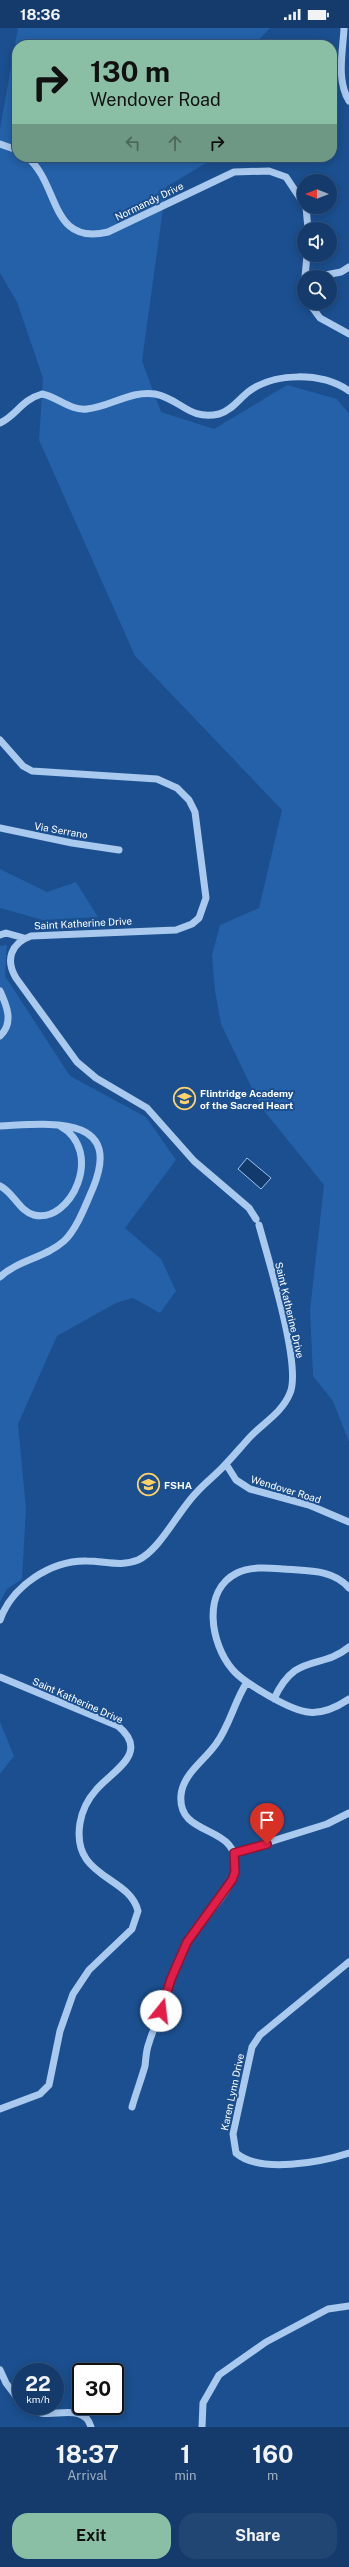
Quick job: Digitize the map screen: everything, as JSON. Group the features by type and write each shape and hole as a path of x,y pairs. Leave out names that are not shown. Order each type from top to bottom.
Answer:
{"street":[{"path":"344,28 341,69 343,90 349,101"},
{"path":"0,144 12,148"},
{"name":"Normandy Drive","path":"32,162 42,173 56,207 64,221 84,234 96,235 108,232 234,172 269,171 286,177 297,194"},
{"path":"337,273 349,267"},
{"path":"314,310 320,318 349,334"},
{"path":"0,423 9,419 20,404 42,394 57,398 76,410 109,405 132,396 154,394 176,402 196,415 208,416 222,413 248,392 270,380 290,377 308,378 329,381 349,391"},
{"name":"Saint Katherine Drive","path":"0,740 23,766 32,771 157,779 177,788 189,800 195,812 206,898 199,918 192,924 176,930 31,936 24,938 16,944 10,957 12,972 77,1062 96,1078 147,1108 194,1162 249,1208 258,1222 292,1358 292,1386 276,1414 249,1438 226,1464 181,1509 160,1542 148,1554 130,1562 120,1564 88,1561 64,1564 21,1586 11,1597 0,1620"},
{"name":"Via Serrano","path":"0,828 72,843 119,850"},
{"path":"0,935 6,933 24,938"},
{"path":"0,991 9,1015 6,1030 0,1036"},
{"path":"0,1126 60,1125 84,1130 91,1134 96,1141 101,1157 98,1175 90,1194 64,1241 7,1270 0,1277"},
{"path":"0,1186 12,1194 26,1211 33,1214 48,1215 63,1206 78,1182 83,1160 77,1142 60,1125"},
{"name":"Wendover Road","path":"226,1464 236,1480 250,1490 309,1505 349,1522"},
{"path":"349,1588 331,1574 258,1568 242,1570 229,1577 217,1595 212,1624 225,1659 237,1675 289,1708 310,1713 329,1710 349,1699"},
{"path":"274,1699 280,1686 297,1669 349,1646"},
{"name":"Saint Katherine Drive","path":"0,1677 118,1726 127,1736 130,1748 127,1762 90,1798 84,1811 79,1833 81,1847 89,1862 105,1878 132,1898 138,1911 132,1929 89,1970 73,1994 60,2031 49,2085 40,2094 0,2109"},
{"path":"132,2107 145,2065 149,2043 171,1979 187,1942 232,1880 235,1872 234,1853 223,1838 196,1826 189,1819 181,1805 181,1797 184,1780 216,1744 231,1718 247,1682"},
{"path":"234,1853 327,1824 349,1813"},
{"name":"Karen Lynn Drive","path":"349,1962 260,2035 252,2047 233,2134 236,2153 252,2162 303,2163 349,2153"},
{"path":"202,2427 203,2402 219,2374 266,2342 328,2309 349,2306"},
{"path":"0,2370 6,2383 12,2391"},
{"path":"64,2414 81,2414 89,2420 91,2427"}],"shaded area":[{"path":"18,28 270,28 259,40 16,40"},
{"path":"12,62 12,162 208,162 166,187 142,361 161,412 214,429 287,385 337,399 349,414 349,1442 333,1401 313,1376 310,1310 324,1185 261,1107 221,1024 215,991 212,955 220,925 259,908 282,810 135,656 39,440 43,378 17,302 0,273 0,129"},
{"path":"0,869 47,892 76,882 98,917 43,920 0,908"},
{"path":"7,945 5,976 70,1076 146,1117 176,1160 125,1228 161,1259 176,1291 160,1313 133,1298 116,1303 57,1336 18,1424 26,1509 22,1579 7,1589 0,1602 0,946"},
{"path":"247,1158 271,1178 261,1189 238,1169"},
{"path":"0,1722 14,1756 0,1774"}],"place":[{"name":"Flintridge Academy of the Sacred Heart","path":"184,1099"},
{"name":"FSHA","path":"148,1485"}],"route":[{"path":"161,2011 171,1979 187,1942 232,1880 235,1872 236,1861 234,1853 267,1844"}]}
